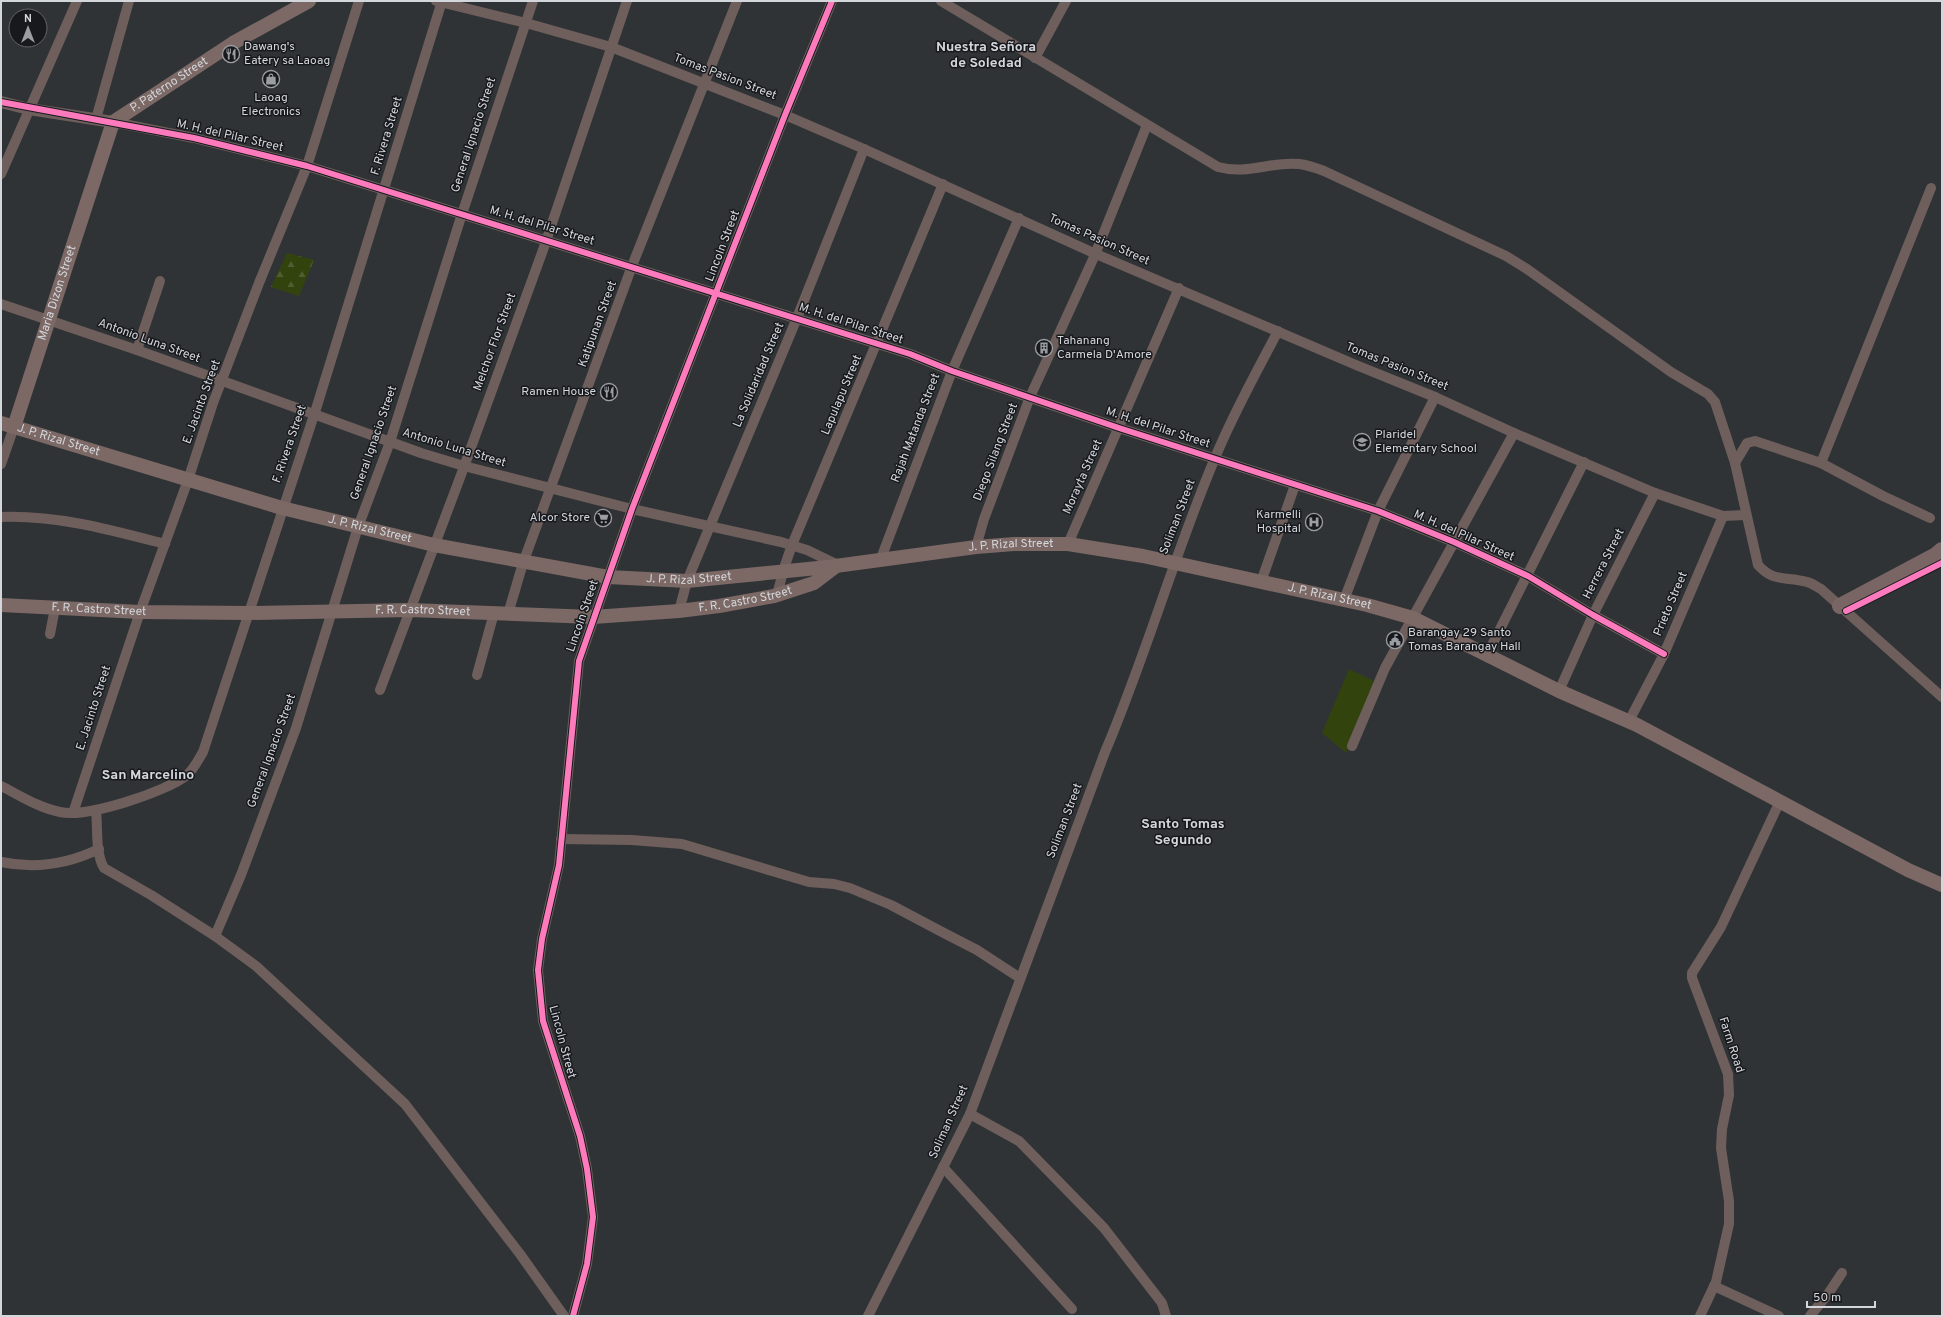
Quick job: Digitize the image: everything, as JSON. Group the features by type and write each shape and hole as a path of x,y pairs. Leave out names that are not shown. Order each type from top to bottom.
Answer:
{"main road":[{"name":"P. Paterno Street","path":"113,122 233,43 309,1"},
{"name":"Maria Dizon Street","path":"7,425 48,319 113,122"},
{"name":"J. P. Rizal Street","path":"7,425 282,508 434,545 523,563 608,577 687,581 838,566 976,547 1014,544 1068,544 1175,562 1388,610 1413,618 1559,691 1629,721 1908,870 1942,885"},
{"path":"1843,608 1936,555 1942,550"},
{"path":"1843,608 1942,563"},
{"name":"F. R. Castro Street","path":"1,605 140,612 248,613 410,610 593,617 679,611 719,606 777,595 814,583 838,566"}],"street":[{"path":"1,174 77,1"},
{"path":"96,119 129,1"},
{"name":"E. Jacinto Street","path":"73,814 140,612 188,480 213,403 223,381 259,283 307,166 359,1"},
{"name":"General Ignacio Street","path":"215,936 241,875 296,728 358,527 390,442 533,1"},
{"name":"Melchor Flor Street","path":"380,690 464,466 546,239 627,1"},
{"name":"Katipunan Street","path":"477,675 501,613 523,563 632,266 737,1"},
{"name":"Lincoln Street","path":"573,1316 587,1264 592,1237 592,1210 588,1168 580,1136 543,1021 538,982 542,939 559,866 579,661 593,617 632,509 785,115 832,1"},
{"path":"941,1 1206,160 1228,169 1240,170 1300,164 1324,171 1506,256 1527,269 1671,372 1708,394 1715,402 1735,463 1758,565 1765,572 1781,578 1809,582 1821,589 1942,697"},
{"path":"1035,58 1066,1"},
{"name":"Tomas Pasion Street","path":"440,2 526,23 611,47 785,115 943,184 1096,254 1179,288 1356,365 1435,397 1514,433 1655,493 1723,516 1746,514"},
{"name":"F. Rivera Street","path":"1,786 45,808 60,812 73,814 96,811 166,787 187,775 203,752 314,414 384,190 440,2"},
{"name":"M. H. del Pilar Street","path":"1,102 29,109 113,122 215,143 307,166 463,213 910,354 952,371 1119,428 1378,511 1454,542 1528,576 1593,615 1664,654"},
{"name":"Diego Silang Street","path":"976,547 984,519 1030,397 1096,254 1147,124"},
{"name":"La Solidaridad Street","path":"679,611 687,581 798,318 864,149"},
{"name":"Lapulapu Street","path":"777,595 792,545 943,184"},
{"path":"1821,463 1931,188"},
{"name":"Rajah Matanda Street","path":"880,561 952,371 1019,218"},
{"path":"137,350 160,281"},
{"name":"Morayta Street","path":"1068,544 1179,288"},
{"name":"Antonio Luna Street","path":"1,304 137,350 390,442 464,466 632,509 792,545 838,566"},
{"name":"Soliman Street","path":"868,1316 970,1114 1020,978 1119,720 1175,562 1215,458 1240,403 1278,331"},
{"path":"1344,600 1378,511 1435,397"},
{"name":"Maria Dizon Street","path":"1,464 7,425"},
{"path":"1352,746 1385,668 1514,433"},
{"path":"1735,463 1747,443 1751,441 1821,463 1883,496 1930,518"},
{"path":"1487,655 1584,462"},
{"path":"1261,582 1295,485"},
{"name":"Herrera Street","path":"1559,691 1593,615 1655,493"},
{"path":"1,517 25,516 68,521 165,544"},
{"name":"Prieto Street","path":"1629,721 1664,654 1723,516"},
{"path":"50,634 55,608"},
{"name":"Farm Road","path":"1700,1316 1714,1286 1729,1224 1728,1202 1721,1148 1722,1129 1730,1086 1725,1066 1692,978 1692,973 1721,927 1780,801"},
{"path":"96,811 101,863 110,872 151,895 215,936 256,966 405,1104 520,1254 564,1316"},
{"path":"561,839 632,840 682,844 794,878 821,884 845,886 891,905 936,928 977,950 1020,978"},
{"path":"1,862 13,865 48,865 82,858 99,849"},
{"path":"970,1114 1019,1142 1055,1177 1104,1228 1162,1303 1166,1316"},
{"path":"944,1167 1072,1309"},
{"path":"1810,1316 1828,1294 1842,1273"},
{"path":"1714,1286 1779,1316"}],"green space":[{"path":"287,253 314,260 299,296 271,287"},
{"path":"1349,669 1374,681 1346,753 1322,733"}],"cycle path":[{"path":"573,1316 587,1264 593,1217 587,1169 580,1136 543,1021 538,970 542,939 559,865 579,661 632,509 785,115 832,1"},
{"path":"1,102 194,138 307,166 910,354 952,371 1119,428 1378,511 1454,542 1528,576 1593,615 1664,654"},
{"path":"1846,611 1942,563"}],"place":[{"name":"Dawang's Eatery sa Laoag","path":"231,54"},
{"name":"Laoag Electronics","path":"271,79"},
{"name":"Tahanang Carmela D'Amore","path":"1044,348"},
{"name":"Ramen House","path":"609,392"},
{"name":"Plaridel Elementary School","path":"1362,442"},
{"name":"Alcor Store","path":"603,518"},
{"name":"Karmelli Hospital","path":"1314,522"},
{"name":"Barangay 29 Santo Tomas Barangay Hall","path":"1395,640"}],"district":[{"name":"Nuestra Señora de Soledad","path":"986,56"},
{"name":"San Marcelino","path":"148,775"},
{"name":"Santo Tomas Segundo","path":"1183,832"}]}
